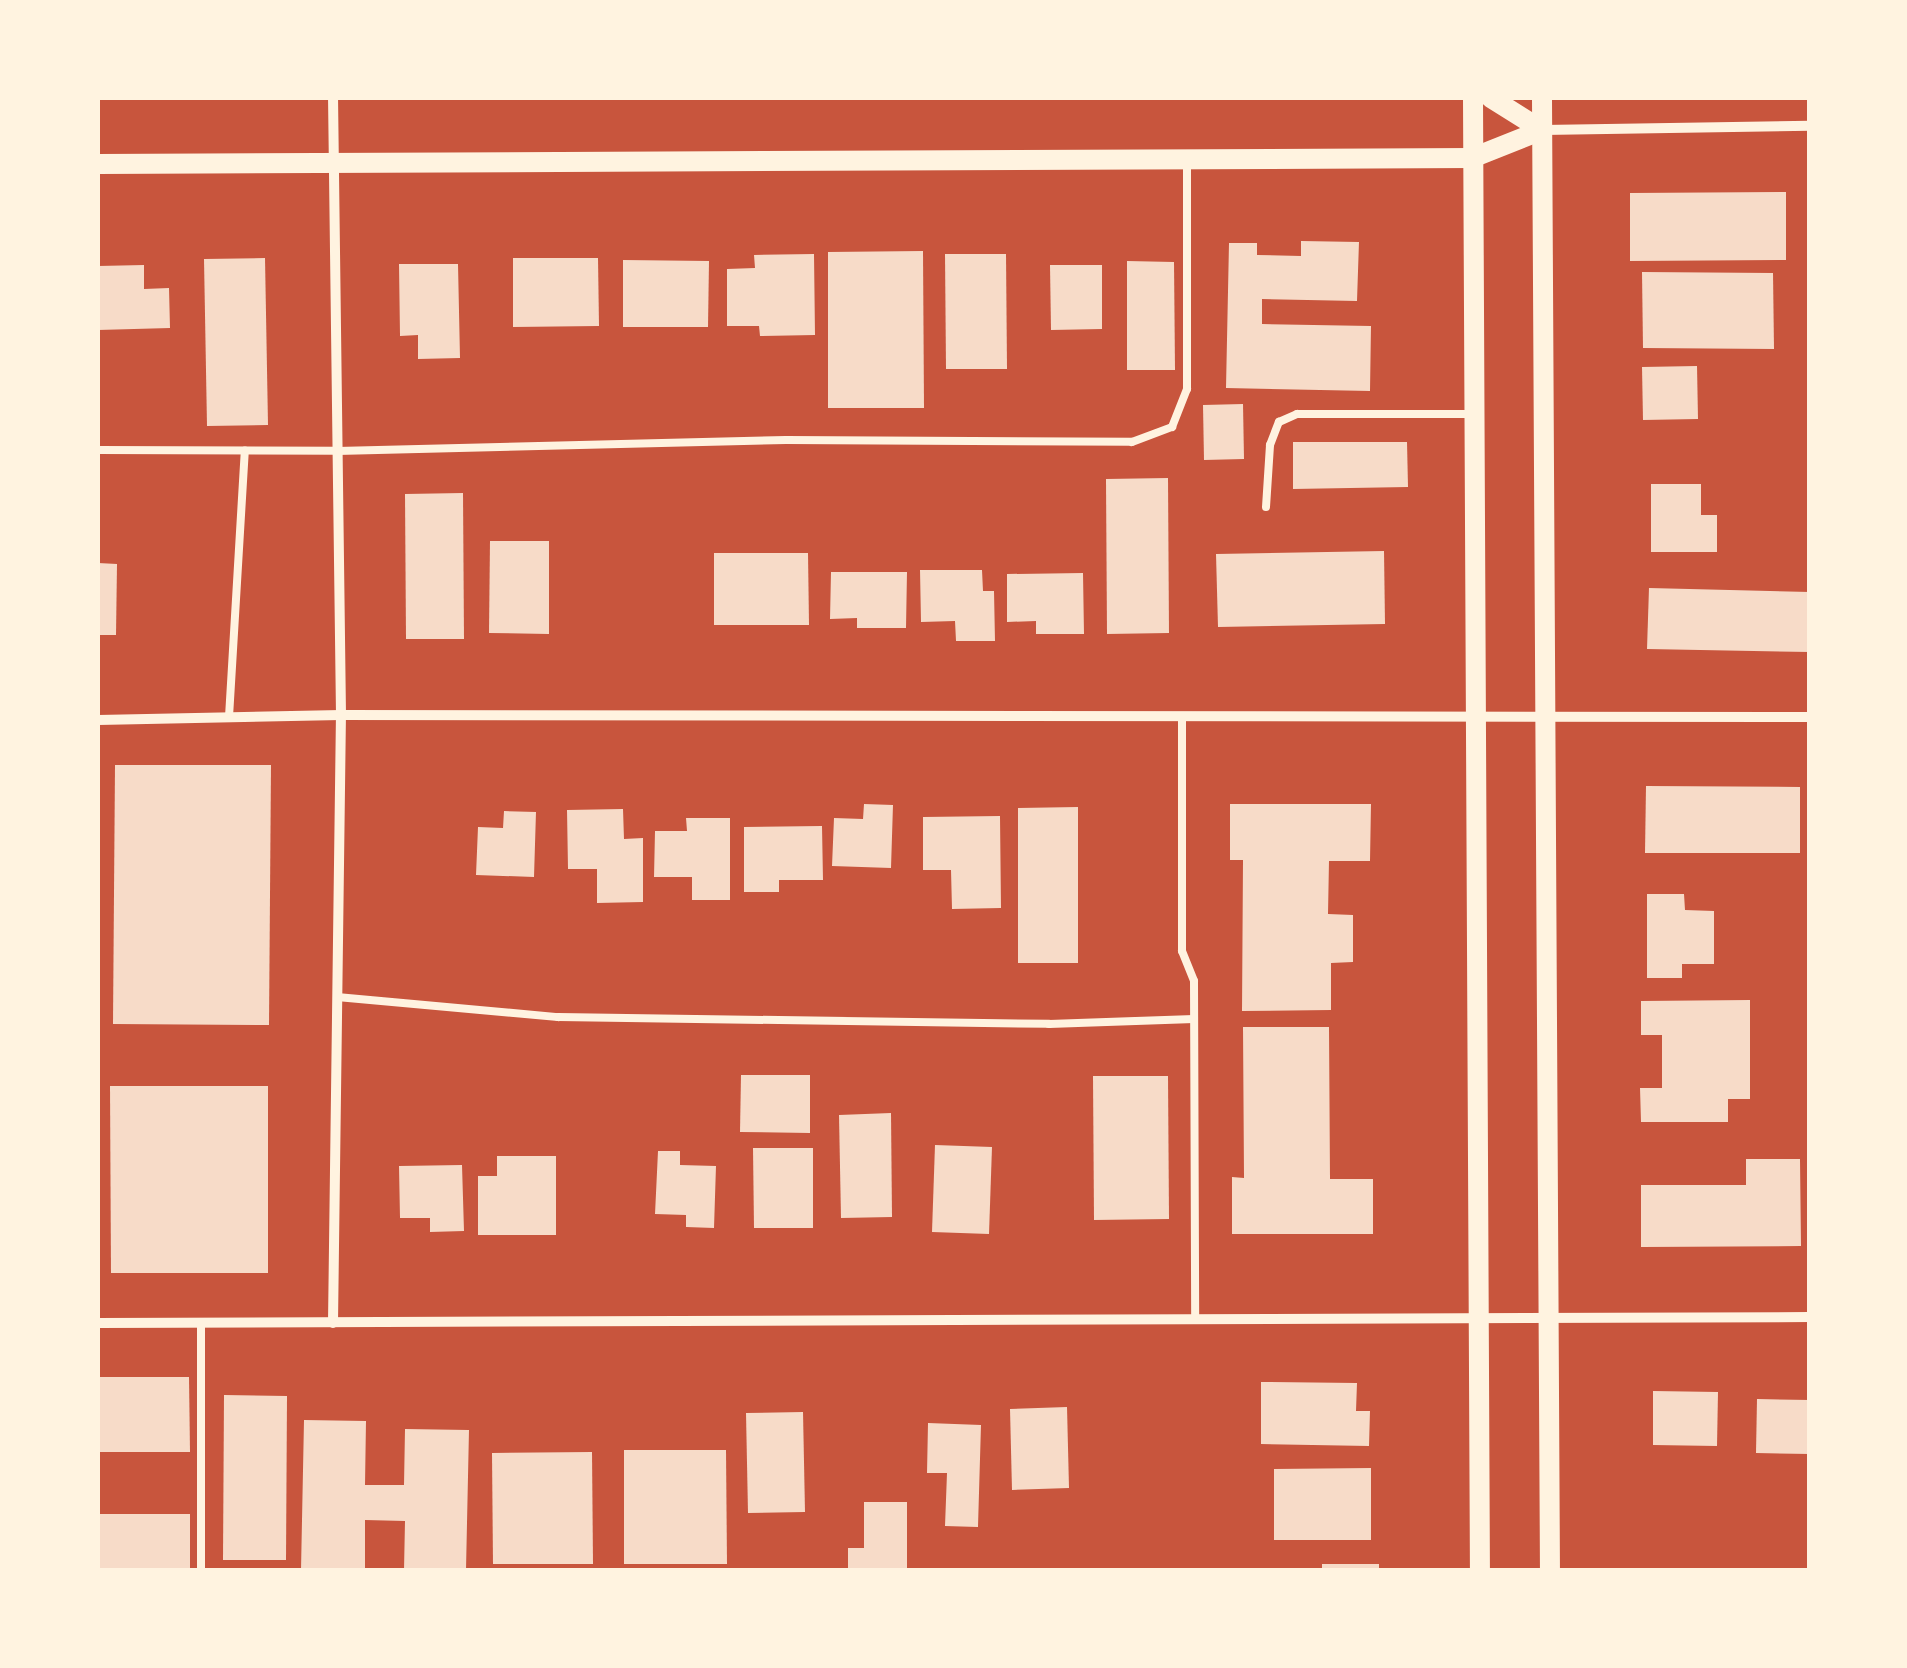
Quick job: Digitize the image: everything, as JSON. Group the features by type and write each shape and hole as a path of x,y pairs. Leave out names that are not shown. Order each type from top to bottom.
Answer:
{"main road":[{"path":"1472,98 1480,1570"},
{"path":"1491,98 1542,130"},
{"path":"1542,98 1550,1570"},
{"path":"98,164 1472,158 1542,130"}],"street":[{"path":"333,98 340,715 333,1323"},
{"path":"1542,130 1810,126"},
{"path":"98,720 340,715 1810,718"},
{"path":"98,1322 1810,1317"}],"lane":[{"path":"98,450 337,451 786,440 1132,442 1172,427 1187,389 1187,160"},
{"path":"1266,507 1270,445 1280,422 1297,414 1474,414"},
{"path":"229,717 245,450"},
{"path":"1182,718 1182,951 1194,981 1195,1318"},
{"path":"337,998 558,1018 1049,1024 1194,1019"},
{"path":"201,1322 202,1570"}],"building":[{"path":"1786,192 1786,260 1630,261 1630,193"},
{"path":"1301,241 1359,242 1357,301 1262,299 1262,324 1371,326 1370,391 1226,388 1229,243 1257,243 1257,255 1301,256"},
{"path":"923,251 924,408 828,408 828,252"},
{"path":"814,254 815,335 760,336 759,326 727,326 727,269 755,268 754,255"},
{"path":"945,254 1006,254 1007,369 946,369"},
{"path":"265,258 268,425 207,426 204,259"},
{"path":"513,258 598,258 599,326 513,327"},
{"path":"623,260 709,261 708,327 623,327"},
{"path":"1127,261 1174,262 1175,370 1127,370"},
{"path":"399,264 458,264 460,358 418,359 418,335 400,336"},
{"path":"144,265 144,289 169,288 170,328 98,330 98,266"},
{"path":"1050,265 1102,265 1102,329 1051,330"},
{"path":"1642,272 1773,273 1774,349 1643,348"},
{"path":"1697,366 1698,419 1643,420 1642,367"},
{"path":"1243,404 1244,459 1204,460 1203,405"},
{"path":"1293,442 1407,442 1408,487 1293,489"},
{"path":"1168,478 1169,633 1107,634 1106,479"},
{"path":"1651,484 1701,484 1701,515 1717,515 1717,552 1651,552"},
{"path":"463,493 464,639 406,639 405,494"},
{"path":"490,541 549,541 549,634 489,633"},
{"path":"1384,551 1385,624 1218,627 1216,554"},
{"path":"714,553 808,553 809,625 714,625"},
{"path":"98,563 117,564 116,635 98,635"},
{"path":"920,570 982,570 983,591 994,591 995,641 956,641 955,621 921,622"},
{"path":"831,572 907,572 906,628 857,628 857,618 830,619"},
{"path":"1083,573 1084,634 1036,634 1036,621 1007,622 1007,574"},
{"path":"1649,588 1810,592 1810,652 1647,649"},
{"path":"115,765 271,765 269,1025 113,1024"},
{"path":"1646,786 1800,787 1800,853 1645,853"},
{"path":"864,804 893,805 891,868 832,866 834,818 863,819"},
{"path":"1230,804 1371,804 1370,861 1329,861 1328,914 1353,915 1353,962 1331,963 1331,1010 1242,1011 1243,860 1230,860"},
{"path":"1078,807 1078,963 1018,963 1018,808"},
{"path":"623,809 624,839 643,838 643,902 597,903 597,869 568,869 567,810"},
{"path":"504,811 536,812 534,877 476,875 478,827 503,828"},
{"path":"1000,816 1001,908 952,909 951,870 923,870 923,817"},
{"path":"686,818 730,818 730,900 692,900 692,877 654,877 655,831 687,831"},
{"path":"822,826 823,880 779,880 779,892 744,892 744,827"},
{"path":"1647,894 1684,894 1685,910 1714,911 1714,964 1682,964 1682,978 1647,978"},
{"path":"1750,1000 1750,1099 1728,1099 1728,1122 1641,1122 1640,1088 1662,1088 1662,1035 1641,1035 1641,1001"},
{"path":"1243,1027 1329,1027 1330,1179 1373,1179 1373,1234 1232,1234 1232,1177 1244,1178"},
{"path":"741,1075 810,1075 810,1133 740,1132"},
{"path":"1093,1076 1168,1076 1169,1219 1094,1220"},
{"path":"110,1086 268,1086 268,1273 111,1273"},
{"path":"891,1113 892,1217 841,1218 839,1115"},
{"path":"935,1145 992,1147 989,1234 932,1232"},
{"path":"753,1148 813,1148 813,1228 754,1228"},
{"path":"658,1151 680,1151 680,1165 716,1166 714,1228 686,1227 686,1215 655,1214"},
{"path":"497,1156 556,1156 556,1235 478,1235 478,1176 497,1176"},
{"path":"1746,1159 1800,1159 1801,1246 1641,1247 1641,1185 1746,1185"},
{"path":"462,1165 464,1231 430,1232 430,1218 400,1218 399,1166"},
{"path":"98,1377 189,1377 190,1452 98,1452"},
{"path":"1261,1382 1357,1383 1356,1411 1370,1411 1369,1446 1261,1444"},
{"path":"1653,1391 1718,1392 1717,1446 1653,1445"},
{"path":"224,1395 287,1396 286,1560 223,1560"},
{"path":"1757,1399 1810,1400 1810,1454 1756,1453"},
{"path":"1067,1407 1069,1488 1012,1490 1010,1409"},
{"path":"803,1412 805,1512 748,1513 746,1413"},
{"path":"304,1420 366,1421 365,1485 404,1485 405,1429 469,1430 466,1570 404,1570 405,1521 365,1520 365,1570 301,1570"},
{"path":"928,1423 981,1425 978,1527 945,1526 947,1473 927,1473"},
{"path":"624,1450 726,1450 727,1564 624,1564"},
{"path":"592,1452 593,1564 493,1564 492,1453"},
{"path":"1371,1468 1371,1540 1274,1540 1274,1469"},
{"path":"864,1502 907,1502 907,1570 848,1570 848,1548 864,1548"},
{"path":"98,1514 190,1514 190,1570 98,1570"},
{"path":"1322,1564 1379,1564 1379,1570 1322,1570"}]}
